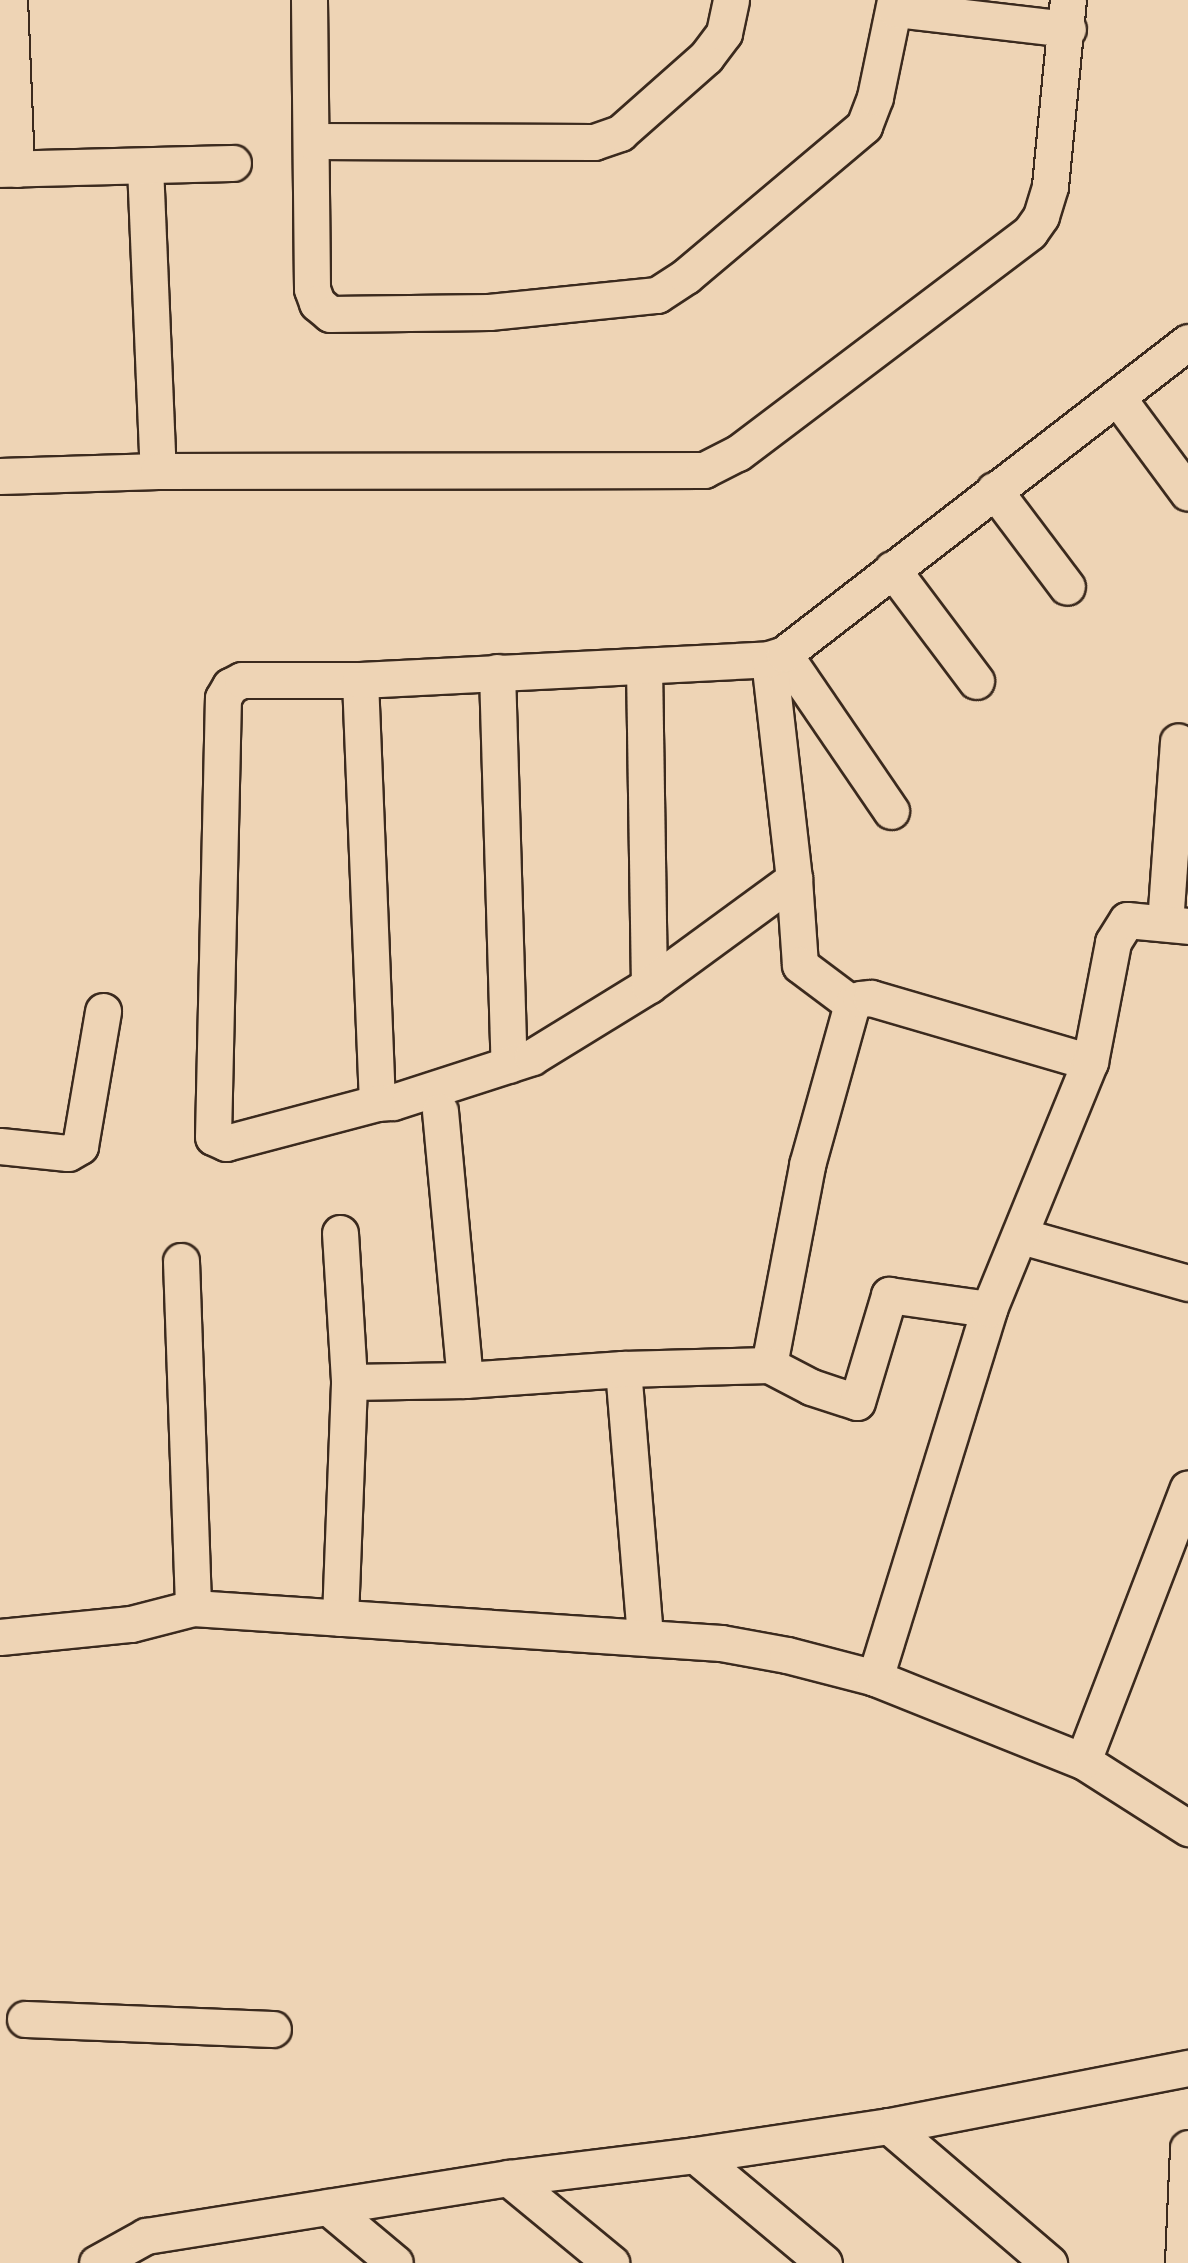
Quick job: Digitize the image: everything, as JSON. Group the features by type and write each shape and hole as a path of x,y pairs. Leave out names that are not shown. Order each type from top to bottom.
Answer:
{"street":[{"path":"0,0 23,0"},
{"path":"9,0 8,169 233,163"},
{"path":"0,476 158,471 704,470 738,453 1030,232 1041,215 1050,186 1068,14 895,4 875,97 864,126 686,276 657,295 489,312 330,314 317,303 312,289 309,0"},
{"path":"312,142 594,142 620,133 706,57 724,33 731,0"},
{"path":"145,166 158,471"},
{"path":"794,879 649,985 532,1056 393,1102 377,1103 226,1143 213,1136 223,698 230,686 242,680 360,680 776,657 1188,342"},
{"path":"1117,397 1188,494"},
{"path":"994,490 1067,587"},
{"path":"892,569 976,681"},
{"path":"776,657 891,811"},
{"path":"776,657 800,965 852,1004"},
{"path":"644,666 649,985"},
{"path":"497,672 509,1065"},
{"path":"360,680 377,1103"},
{"path":"875,1678 989,1309 1021,1237 1090,1062 1113,942 1127,920 1177,924 1178,741"},
{"path":"769,1365 807,1166 852,1004 860,999 871,998 1090,1062"},
{"path":"0,1146 68,1153 80,1146 103,1011"},
{"path":"440,1111 465,1380"},
{"path":"340,1233 349,1382 340,1618"},
{"path":"1021,1237 1188,1283"},
{"path":"181,1261 193,1608"},
{"path":"349,1382 465,1380 623,1369 769,1365 811,1387 857,1402 888,1294 989,1309"},
{"path":"623,1369 645,1636"},
{"path":"1083,1761 1188,1488"},
{"path":"0,1637 131,1624 193,1608 722,1643 875,1678 1083,1761 1188,1828"},
{"path":"25,2019 273,2029"},
{"path":"97,2263 146,2236 508,2178 695,2155 889,2126 1188,2068"},
{"path":"889,2126 1049,2263"},
{"path":"1183,2263 1188,2148"},
{"path":"695,2155 824,2263"},
{"path":"508,2178 611,2263"},
{"path":"328,2207 395,2263"}]}
